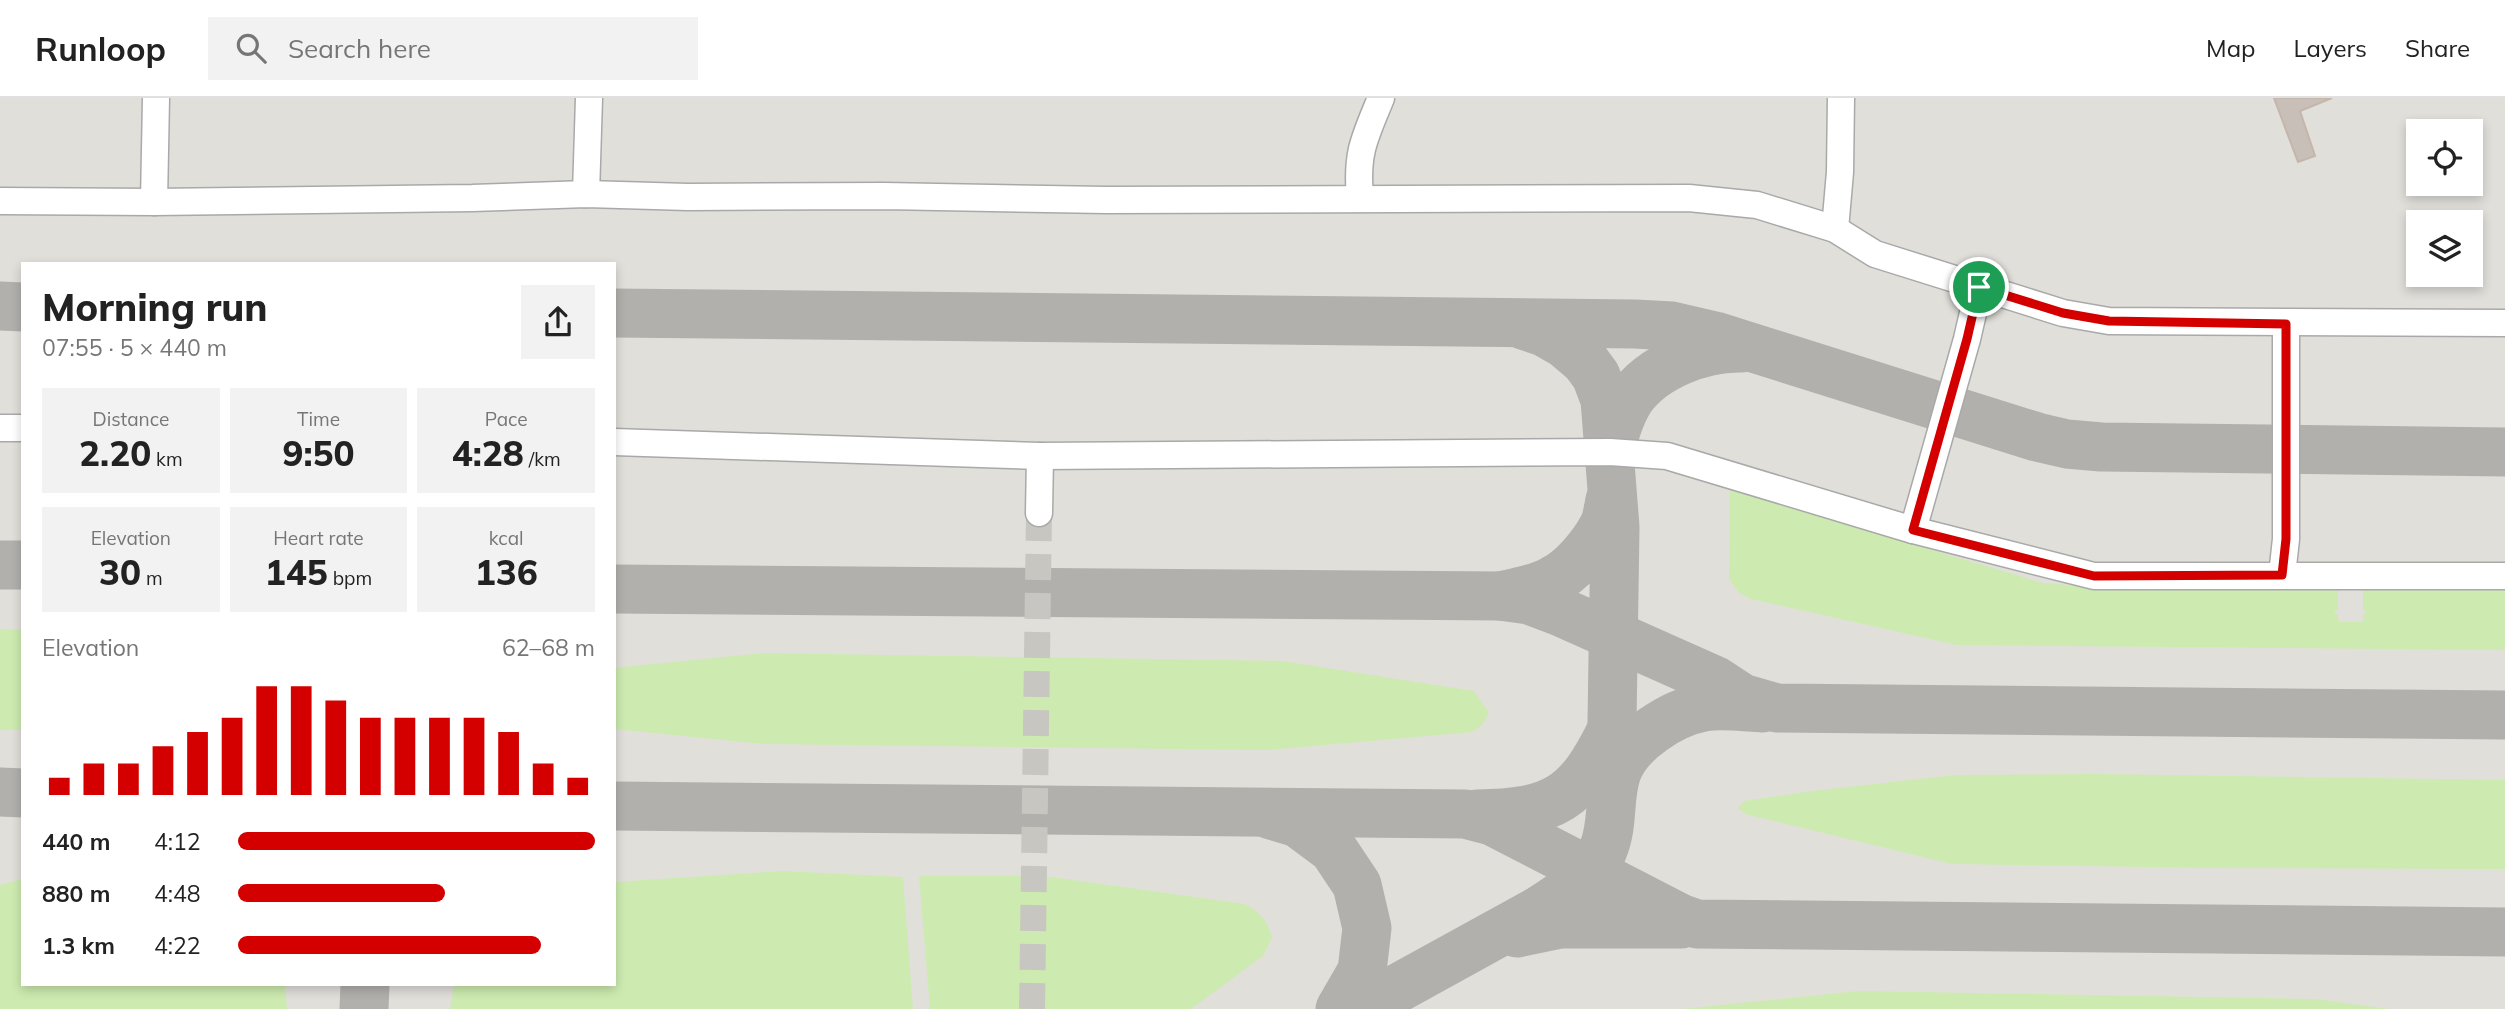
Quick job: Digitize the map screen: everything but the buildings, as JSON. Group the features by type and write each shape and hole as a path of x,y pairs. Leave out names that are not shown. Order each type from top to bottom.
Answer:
{"street":[{"path":"154,202 156,98"},
{"path":"586,194 589,98"},
{"path":"1360,198 1357,170 1361,147 1381,98"},
{"path":"1835,229 1840,172 1841,98"},
{"path":"0,201 154,202 586,194 688,197 884,195 1106,200 1689,198 1757,205 1835,229 1875,254 2063,313 2109,321 2286,324 2505,323"},
{"path":"1913,530 1979,287"},
{"path":"2282,575 2286,513 2286,324"},
{"path":"0,428 21,428"},
{"path":"616,442 1040,456 1610,452 1667,456 1913,530 2094,576 2505,576"},
{"path":"1038,513 1040,456"}],"shaded area":[{"path":"0,98 2505,98 2505,1009 0,1009"}],"green space":[{"path":"1730,490 2043,583 2095,587 2338,587 2338,611 2335,610 2335,614 2338,615 2339,622 2363,622 2366,611 2363,610 2363,587 2505,589 2505,650 1957,645 1751,599 1739,593 1729,579"},
{"path":"0,629 21,630 21,730 0,730"},
{"path":"765,653 1282,661 1474,691 1489,713 1482,725 1472,732 1268,750 763,744 616,729 616,668"},
{"path":"2095,774 2505,780 2505,869 1952,864 1745,814 1738,808 1744,801 1955,775"},
{"path":"783,871 903,877 913,1009 450,1009 454,986 616,986 616,882"},
{"path":"919,876 1044,876 1245,904 1263,918 1272,938 1263,956 1191,1009 930,1009"},
{"path":"21,880 21,986 285,986 287,1009 0,1009 0,885"},
{"path":"1858,991 2315,999 2390,1009 1681,1009"}],"taxiway":[{"path":"0,306 21,307"},
{"path":"616,313 1672,326 1715,336 2037,437 2067,444 2101,447 2505,452"},
{"path":"1523,325 1544,332 1565,344 1585,361 1596,376 1605,400 1615,527 1611,787"},
{"path":"1610,451 1626,405 1652,377 1695,355 1742,348"},
{"path":"1500,596 1540,586 1567,571 1588,550 1599,534 1606,521 1610,500"},
{"path":"0,565 21,565"},
{"path":"616,589 1500,596 1529,600 1561,612 1716,681 1742,698 1777,708 2505,715"},
{"path":"1360,1009 1538,911 1583,877 1603,850 1617,772 1631,749 1653,730 1679,715 1704,707 1763,708"},
{"path":"1477,814 1526,810 1561,797 1587,772 1612,729"},
{"path":"0,792 21,793"},
{"path":"616,806 1465,814 1492,821 1680,918 1697,924 2505,932"},
{"path":"1271,815 1298,823 1333,849 1357,885 1367,928 1362,971 1340,1009"},
{"path":"1517,933 1560,924 1681,924"},
{"path":"364,1009 365,986"}],"tunnel":[{"path":"1032,1009 1039,513"}],"route":[{"path":"1979,287 2063,313 2109,321 2286,324 2286,539 2282,575 2094,576 1913,530 1979,287"}]}
